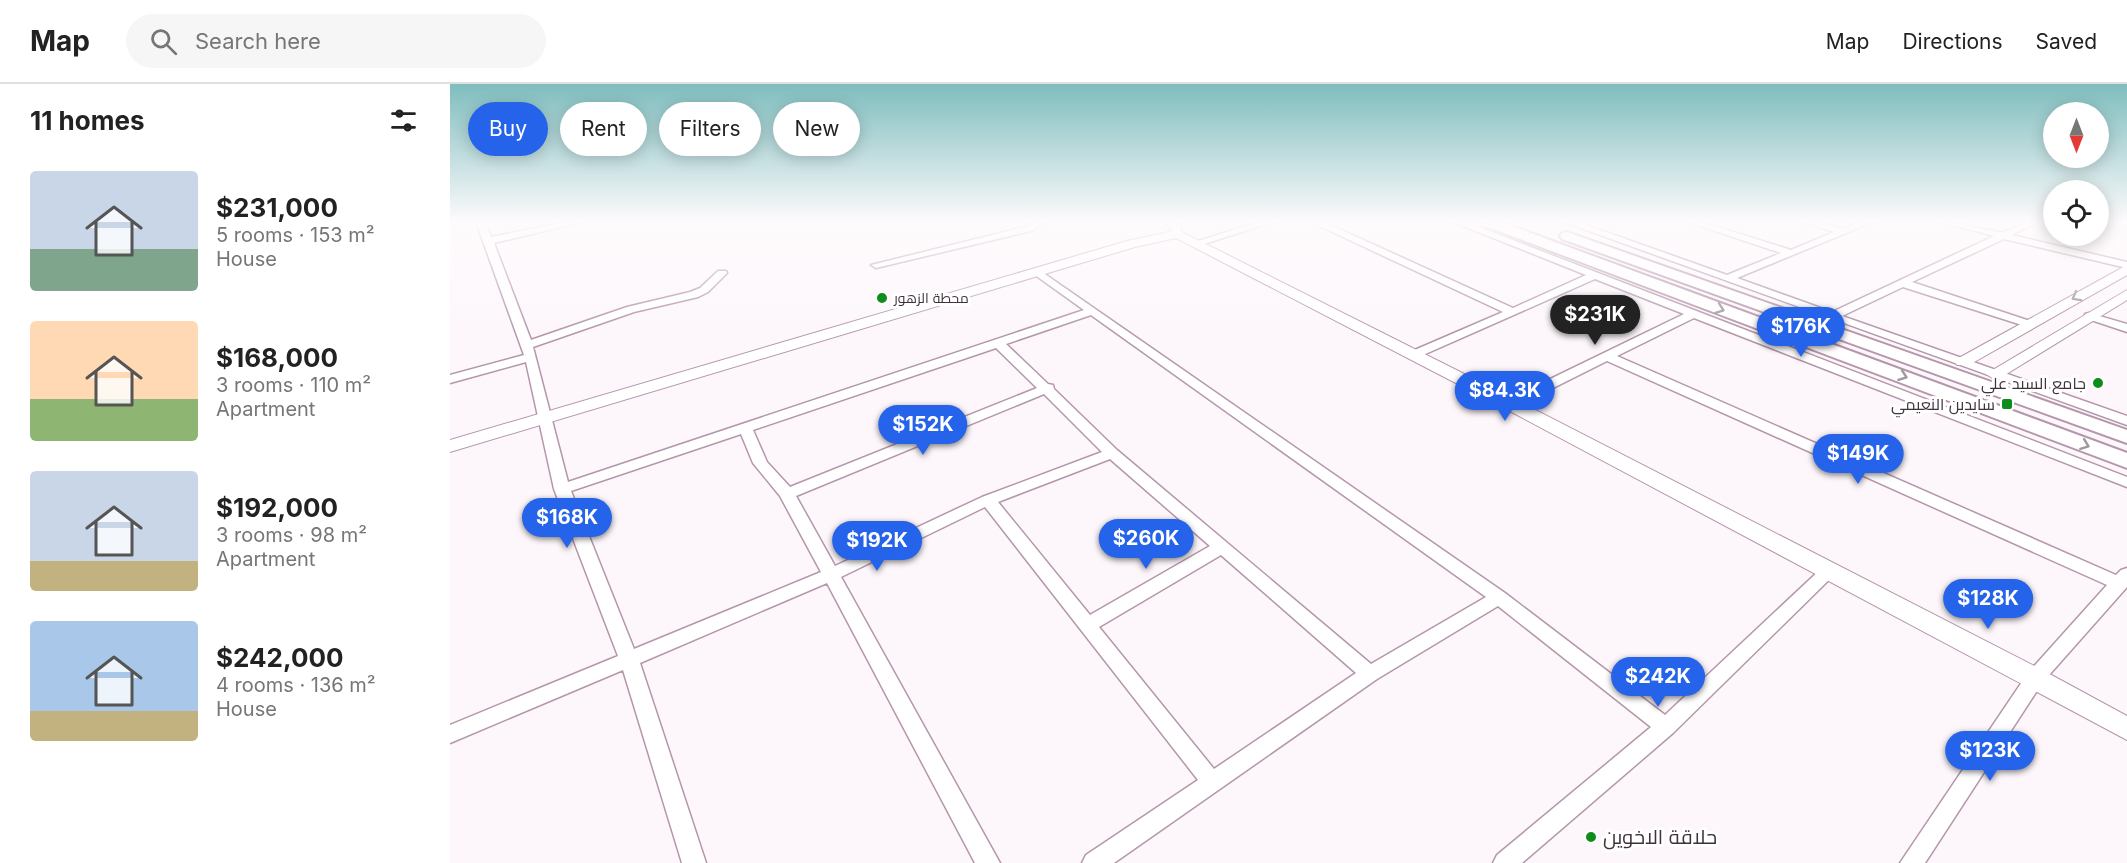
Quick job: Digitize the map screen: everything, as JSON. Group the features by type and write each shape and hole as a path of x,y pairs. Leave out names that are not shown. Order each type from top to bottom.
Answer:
{"main road":[{"path":"1585,258 2127,461"},
{"path":"1631,258 2127,437"}],"street":[{"path":"494,258 529,351 562,489 629,659 694,863"},
{"path":"876,265 904,258"},
{"path":"450,446 1086,258"},
{"path":"1227,258 2035,678 2127,729"},
{"path":"1396,258 1513,312"},
{"path":"1553,258 2127,482"},
{"path":"1673,258 2127,421"},
{"path":"1729,278 1778,258"},
{"path":"1832,316 1955,258"},
{"path":"2096,258 2127,267"},
{"path":"1963,362 2127,267"},
{"path":"450,379 529,351 631,309 694,295 704,290 722,273"},
{"path":"1039,273 1499,597 1666,727"},
{"path":"1414,355 1596,275"},
{"path":"1903,283 2029,324"},
{"path":"1994,374 2127,294"},
{"path":"562,489 1094,311"},
{"path":"1510,404 1692,314"},
{"path":"2089,316 2127,328"},
{"path":"997,342 1048,388 1112,453 1370,674"},
{"path":"1609,357 2123,579 2035,678 1912,863"},
{"path":"787,494 1048,388"},
{"path":"745,427 760,463 787,494 832,574 988,863"},
{"path":"450,734 832,574 988,500 1112,453"},
{"path":"988,500 1212,782"},
{"path":"1088,625 1222,547"},
{"path":"1505,863 1666,727 1829,571"},
{"path":"1094,863 1370,674 1499,597"}],"place":[{"name":"محطة الزهور","path":"882,298"},
{"name":"جامع السيد علي","path":"2098,383"},
{"name":"سايدين النعيمي","path":"2007,404"},
{"name":"حلاقة الاخوين","path":"1591,837"}]}
